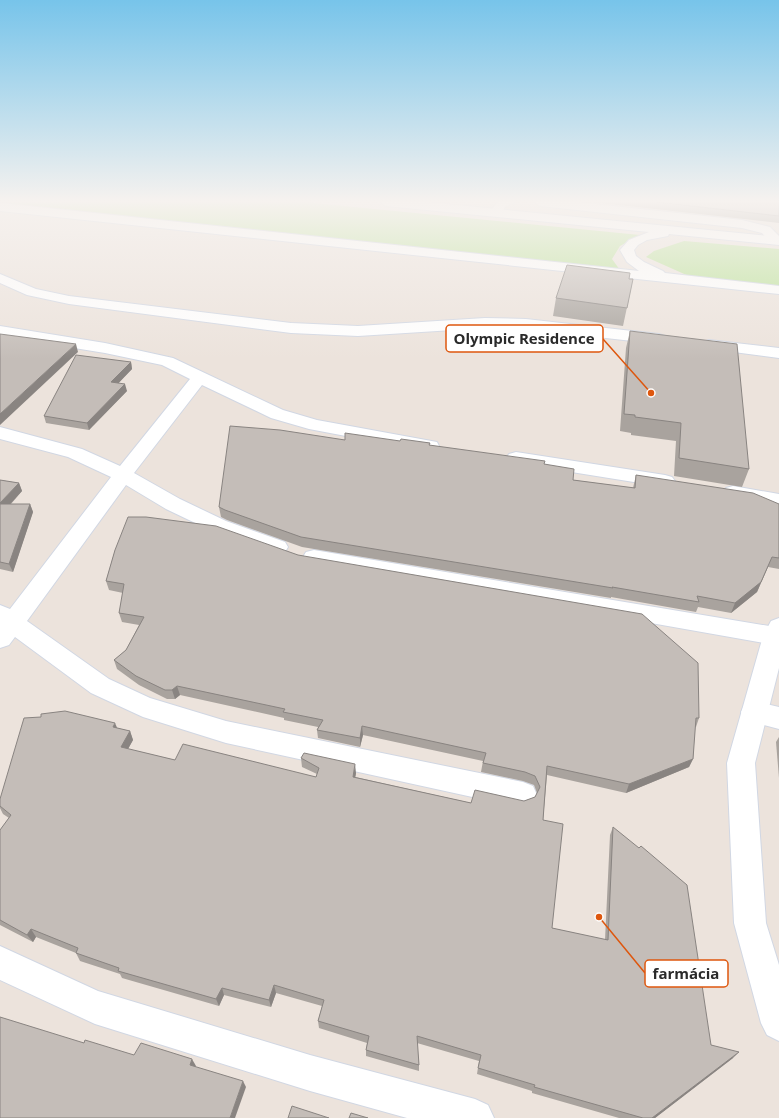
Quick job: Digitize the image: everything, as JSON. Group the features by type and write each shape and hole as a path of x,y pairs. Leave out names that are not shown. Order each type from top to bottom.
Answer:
{"street":[{"path":"454,254 779,290"},
{"path":"628,254 638,264 646,269 669,278"},
{"path":"0,278 32,292 69,300 291,328 326,331 358,331 492,323 526,324 671,341"},
{"path":"0,331 105,348 167,361 277,414 315,425 444,448"},
{"path":"693,343 779,354"},
{"path":"200,377 4,625 100,686 143,706 226,732 522,795"},
{"path":"0,433 75,453 123,475 173,504 219,526 300,555 777,632 766,715 741,763 750,923 777,1009"},
{"path":"499,456 685,484"},
{"path":"715,489 779,500"},
{"path":"0,963 94,1007 310,1073 475,1118"}],"green space":[{"path":"474,254 615,254 612,259 620,270"},
{"path":"650,254 779,254 779,286 691,277 646,257"}],"building":[{"path":"567,265 630,273 629,279 633,279 627,308 556,298"},
{"path":"630,331 737,344 749,469 679,458 681,423 635,417 635,415 624,414"},
{"path":"0,334 76,344 0,414"},
{"path":"76,355 131,362 111,382 125,384 87,423 44,416"},
{"path":"230,426 280,430 345,440 345,433 400,441 401,439 430,443 429,445 545,461 544,464 574,469 573,480 635,488 636,475 753,493 779,504 779,558 772,557 761,582 735,603 697,596 699,602 301,537 219,507"},
{"path":"0,480 19,483 0,503"},
{"path":"0,504 30,504 9,564 0,562"},
{"path":"128,517 146,517 216,526 298,555 642,614 698,663 699,718 696,718 693,759 629,784 547,766 543,820 563,824 552,928 608,940 613,827 639,848 641,846 687,885 711,1045 739,1052 652,1118 643,1118 534,1087 535,1085 478,1068 481,1055 417,1036 419,1065 366,1050 369,1036 318,1021 324,1000 274,985 269,1000 222,988 216,999 118,971 119,968 76,953 78,948 31,929 27,935 0,920 0,830 11,815 0,806 0,799 24,718 41,717 41,714 65,711 115,723 113,727 130,731 121,747 175,760 183,744 316,777 319,768 301,758 304,753 355,764 353,777 471,803 475,790 524,801 535,797 540,787 535,776 525,772 483,763 486,753 362,726 360,738 317,730 323,720 283,712 285,709 177,686 172,690 165,690 136,676 114,660 126,650 144,617 119,613 124,584 106,581 115,550"},
{"path":"0,1017 84,1043 85,1040 134,1055 141,1043 192,1059 190,1065 243,1081 230,1118 0,1118"},
{"path":"292,1106 329,1118 288,1118"},
{"path":"351,1113 368,1118 349,1118"}],"place":[{"name":"Olympic Residence","path":"651,393"},
{"name":"farmácia","path":"599,917"}]}
